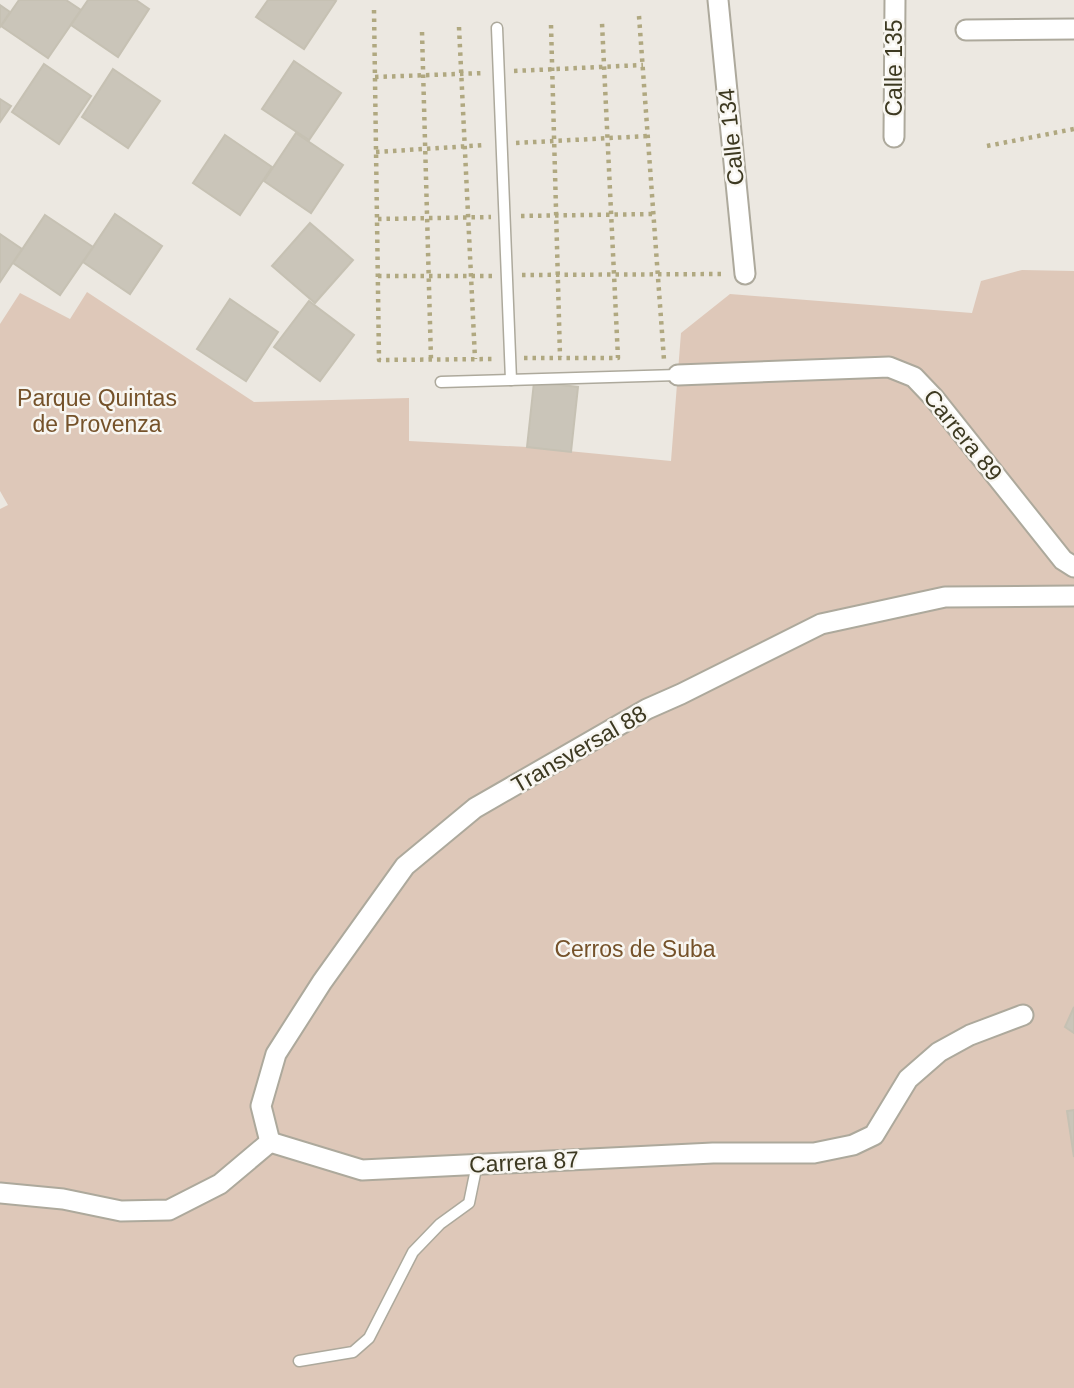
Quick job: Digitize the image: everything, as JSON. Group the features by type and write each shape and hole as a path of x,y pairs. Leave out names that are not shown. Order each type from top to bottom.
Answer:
{"street":[{"name":"Calle 134","path":"718,0 745,274"},
{"name":"Calle 135","path":"894,136 895,0"},
{"path":"966,30 1074,29"},
{"name":"Carrera 89","path":"671,375 889,367 914,377 934,398 1063,560 1074,567"},
{"name":"Transversal 88","path":"270,1142 261,1105 276,1054 322,982 405,866 475,808 647,709 821,624 945,597 1074,596"},
{"name":"Carrera 87","path":"270,1142 362,1170 713,1153 814,1153 853,1145 874,1135 908,1079 939,1052 970,1035 1023,1015"},
{"path":"0,1193 63,1199 121,1211 169,1210 220,1184 270,1142"}],"lane":[{"path":"497,29 511,380"},
{"path":"441,382 671,375"},
{"path":"299,1361 353,1352 369,1338 413,1252 440,1224 469,1203 477,1164"}],"path":[{"path":"374,10 379,360"},
{"path":"639,16 657,275 671,375"},
{"path":"602,23 618,358"},
{"path":"551,25 561,357"},
{"path":"459,27 475,359"},
{"path":"422,32 431,360"},
{"path":"987,146 1074,128"},
{"path":"378,276 745,274"}],"green space":[{"name":"Cerros de Suba","path":"1022,270 1074,271 1074,1388 0,1388 0,509 8,505 0,491 0,324 20,293 70,319 87,292 254,402 409,398 409,441 527,447 671,461 681,333 730,294 972,313 981,281"}],"building":[{"path":"19,0 66,0 81,10 48,58 1,26"},
{"path":"88,0 136,0 149,9 118,57 71,25"},
{"path":"268,0 336,1 304,49 256,17"},
{"path":"0,5 10,12 0,27"},
{"path":"294,61 341,93 309,140 262,109"},
{"path":"44,64 91,96 59,144 12,112"},
{"path":"113,69 160,101 128,148 82,117"},
{"path":"0,99 11,106 0,122"},
{"path":"296,133 343,165 311,213 264,181"},
{"path":"225,135 272,167 240,215 193,183"},
{"path":"115,214 162,246 130,294 83,262"},
{"path":"45,215 93,247 60,295 13,263"},
{"path":"310,223 353,260 315,303 272,266"},
{"path":"0,234 22,249 0,282"},
{"path":"230,299 278,332 246,381 197,349"},
{"path":"309,301 354,335 320,381 274,347"},
{"path":"534,382 578,387 571,452 527,447"},
{"path":"1074,1007 1074,1033 1065,1027"},
{"path":"1074,1110 1074,1157 1067,1111"}],"park label":[{"name":"Parque Quintas de Provenza","path":"97,411"}]}
